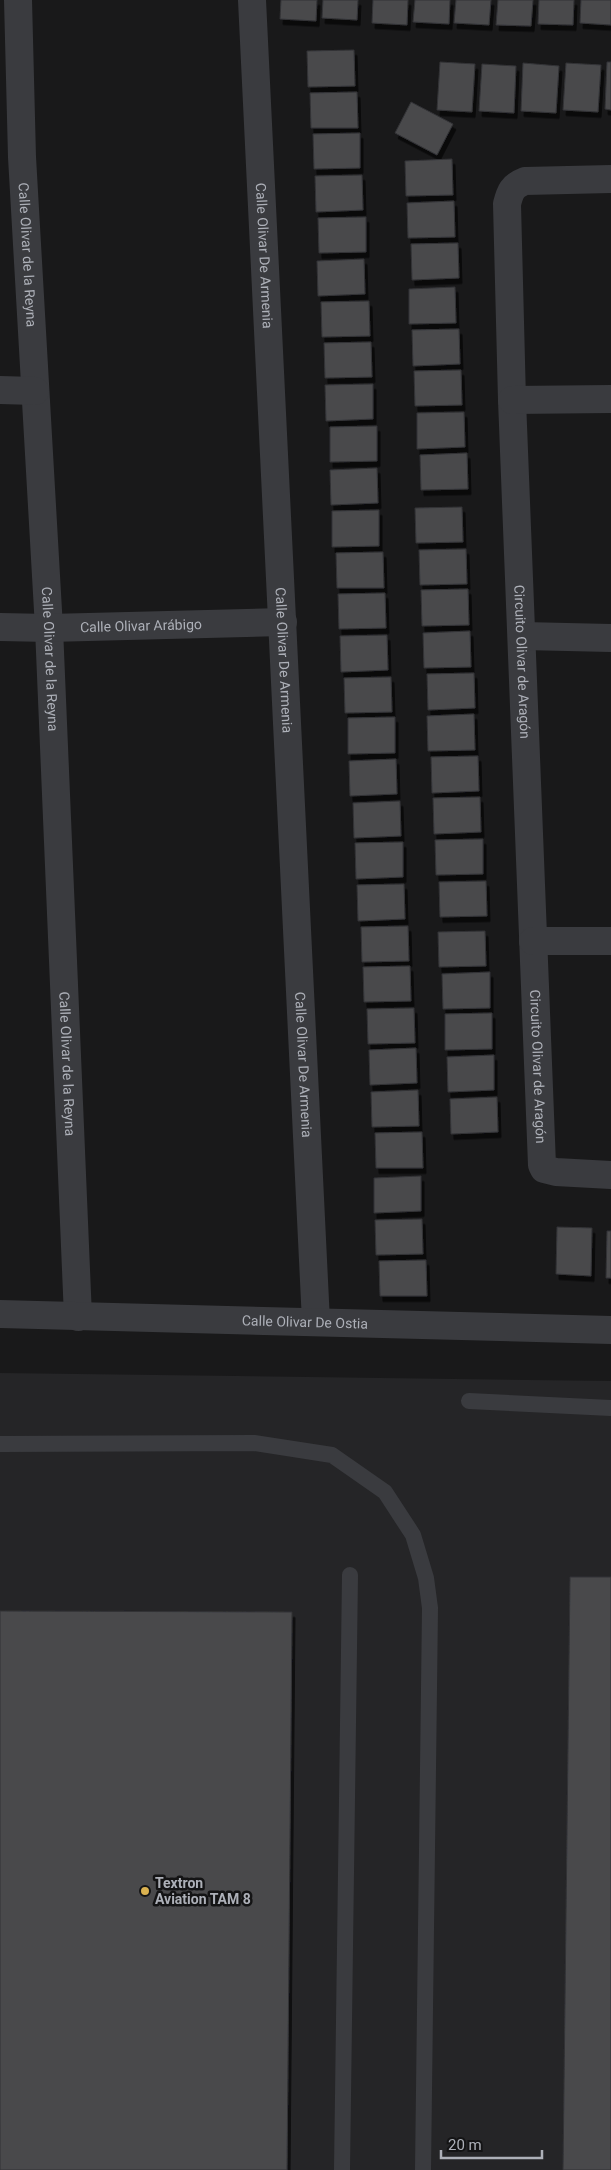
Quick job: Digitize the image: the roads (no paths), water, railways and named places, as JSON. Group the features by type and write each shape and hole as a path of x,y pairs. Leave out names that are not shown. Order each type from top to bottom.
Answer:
{"street":[{"name":"Calle Olivar de la Reyna","path":"18,0 11,156 35,391 49,628 78,1317"},
{"name":"Calle Olivar De Armenia","path":"252,0 316,1322"},
{"name":"Circuito Olivar de Aragón","path":"611,179 524,181 516,184 510,191 507,204 512,400 523,636 542,1165 544,1169 556,1172 611,1175"},
{"path":"0,390 35,391"},
{"path":"512,400 611,399"},
{"name":"Calle Olivar Arábigo","path":"0,627 49,628 283,622"},
{"path":"523,636 611,638"},
{"path":"533,941 611,941"},
{"name":"Calle Olivar De Ostia","path":"0,1314 611,1330"}],"lane":[{"path":"469,1401 611,1408"},
{"path":"0,1444 254,1443 332,1455 385,1492 413,1535 426,1578 430,1608 423,2170"},
{"path":"342,2170 350,1575"}],"place":[{"name":"Textron Aviation TAM 8","path":"145,1891"}]}
